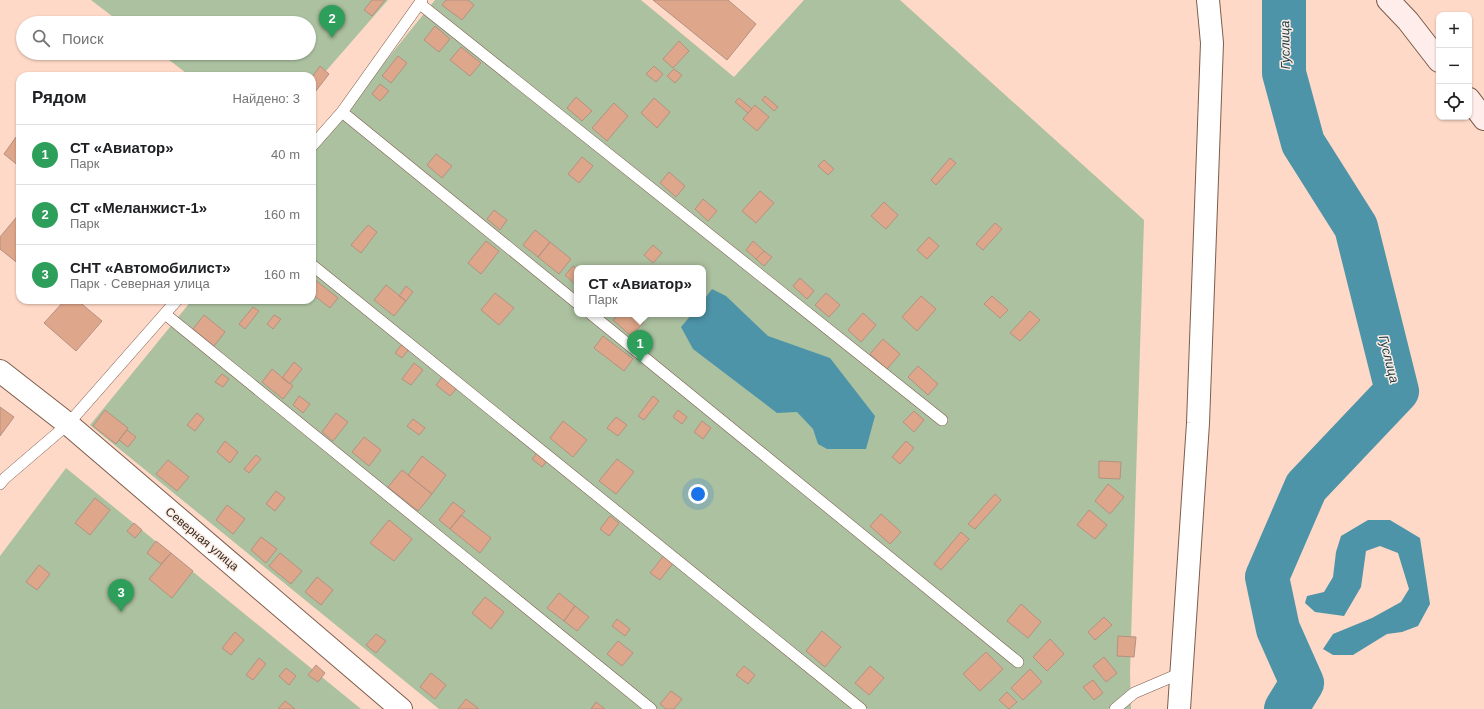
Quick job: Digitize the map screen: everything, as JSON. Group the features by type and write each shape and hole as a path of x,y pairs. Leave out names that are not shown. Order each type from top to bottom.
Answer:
{"main road":[{"path":"1388,0 1408,21 1436,57"},
{"path":"1472,103 1484,119"}],"street":[{"path":"1179,709 1198,423 1212,43 1208,0"},
{"name":"Северная улица","path":"0,371 68,424 401,709"}],"lane":[{"path":"316,141 342,112 421,2 942,420"},
{"path":"342,112 574,301"},
{"path":"316,267 860,709"},
{"path":"0,484 68,424 174,304"},
{"path":"165,314 652,709"},
{"path":"595,317 1018,662"},
{"path":"1115,709 1134,693 1182,673"}],"green space":[{"path":"91,0 388,0 316,82 316,72 185,72 169,60 316,60 316,16 112,16"},
{"path":"435,0 641,0 734,77 804,0 900,0 1144,220 1130,672 1131,709 439,709 90,425 189,304 316,304 316,147"},
{"path":"66,468 361,709 0,709 0,556"}],"water":[{"path":"712,289 726,296 768,336 830,358 875,416 866,449 827,449 818,444 813,429 797,412 777,413 693,349 681,327 689,317 706,317 706,297"},
{"path":"1368,520 1390,520 1420,538 1430,604 1418,626 1402,632 1387,634 1353,655 1333,655 1323,649 1333,634 1372,618 1401,602 1409,589 1398,553 1380,546 1366,551 1361,587 1344,616 1315,612 1305,603 1307,596 1324,592 1333,577 1336,552 1341,536"}],"building":[{"path":"372,0 385,0 372,16 364,10"},
{"path":"446,0 468,0 474,5 462,20 442,5"},
{"path":"653,0 728,0 756,24 727,60"},
{"path":"435,26 450,39 439,52 424,40"},
{"path":"679,41 689,51 673,68 663,59"},
{"path":"461,47 481,63 470,76 450,60"},
{"path":"398,56 407,63 391,83 382,76"},
{"path":"320,66 329,74 316,91 316,72"},
{"path":"654,66 663,74 656,82 646,74"},
{"path":"674,69 682,75 675,83 667,76"},
{"path":"380,84 389,91 380,101 372,94"},
{"path":"765,96 778,107 774,111 762,100"},
{"path":"576,97 592,111 582,121 567,108"},
{"path":"654,98 670,112 657,128 641,113"},
{"path":"739,98 752,109 748,113 735,102"},
{"path":"614,103 628,116 607,141 592,128"},
{"path":"755,105 769,117 757,131 743,119"},
{"path":"16,137 16,164 4,154"},
{"path":"436,154 452,166 442,178 427,165"},
{"path":"582,157 593,166 579,183 568,174"},
{"path":"950,158 956,163 936,185 931,180"},
{"path":"824,160 834,169 828,175 818,166"},
{"path":"669,172 685,186 676,197 660,183"},
{"path":"760,191 774,203 756,223 742,211"},
{"path":"703,199 717,211 708,221 695,209"},
{"path":"884,202 898,215 886,229 871,216"},
{"path":"494,210 507,220 500,230 487,219"},
{"path":"16,218 16,262 0,249 0,237"},
{"path":"995,223 1002,229 983,250 976,244"},
{"path":"368,225 377,232 361,253 351,245"},
{"path":"535,230 550,242 538,257 523,245"},
{"path":"929,237 939,246 927,259 917,250"},
{"path":"486,241 499,251 481,274 468,263"},
{"path":"753,241 764,251 756,259 746,250"},
{"path":"550,242 571,259 559,274 538,257"},
{"path":"653,245 662,253 653,263 644,255"},
{"path":"764,251 772,257 764,266 756,259"},
{"path":"573,266 574,267 574,283 565,275"},
{"path":"800,278 814,291 807,299 793,286"},
{"path":"316,281 338,298 330,308 316,297"},
{"path":"386,285 406,301 394,316 374,300"},
{"path":"406,286 413,292 406,301 399,296"},
{"path":"495,293 514,308 499,325 481,310"},
{"path":"826,293 840,305 829,317 815,305"},
{"path":"921,296 936,309 917,331 902,317"},
{"path":"992,296 1008,310 1000,318 984,304"},
{"path":"61,304 82,304 102,321 76,351 44,323"},
{"path":"253,307 259,311 245,329 239,324"},
{"path":"1030,311 1040,320 1020,341 1010,333"},
{"path":"863,313 876,325 861,342 848,330"},
{"path":"204,315 225,332 214,346 193,329"},
{"path":"274,315 281,319 273,329 267,324"},
{"path":"616,317 638,317 644,322 631,336 613,320"},
{"path":"603,336 633,359 624,371 594,348"},
{"path":"883,339 900,354 887,369 870,354"},
{"path":"402,344 409,349 402,358 395,353"},
{"path":"294,362 302,369 290,384 282,378"},
{"path":"414,363 423,370 411,385 402,379"},
{"path":"918,366 938,384 928,395 908,377"},
{"path":"272,369 293,386 283,399 262,382"},
{"path":"222,374 229,379 223,387 215,382"},
{"path":"443,376 457,388 450,396 436,385"},
{"path":"299,396 310,404 303,413 293,405"},
{"path":"653,396 659,401 644,420 638,416"},
{"path":"0,407 14,417 0,436"},
{"path":"105,410 128,428 116,444 93,426"},
{"path":"678,410 687,417 682,424 673,417"},
{"path":"914,411 924,420 914,432 903,422"},
{"path":"197,413 204,419 195,431 187,425"},
{"path":"336,413 348,422 333,441 322,432"},
{"path":"616,417 627,425 618,436 607,428"},
{"path":"413,419 425,428 419,435 407,426"},
{"path":"563,421 587,440 573,457 550,438"},
{"path":"702,421 711,428 703,439 694,432"},
{"path":"127,430 136,437 128,447 119,440"},
{"path":"364,437 381,450 369,466 352,452"},
{"path":"225,441 238,452 230,463 217,452"},
{"path":"906,441 914,448 900,464 892,457"},
{"path":"537,453 547,461 542,467 532,459"},
{"path":"256,455 261,459 249,473 244,469"},
{"path":"422,456 446,475 432,494 408,475"},
{"path":"617,459 634,472 616,494 599,481"},
{"path":"168,460 189,477 177,491 156,474"},
{"path":"1099,461 1121,462 1120,479 1099,478"},
{"path":"402,470 432,494 418,511 388,487"},
{"path":"1108,484 1124,497 1110,514 1095,501"},
{"path":"276,491 285,498 275,511 266,504"},
{"path":"995,494 1001,500 975,529 968,524"},
{"path":"95,498 110,510 90,535 75,523"},
{"path":"453,502 465,511 450,529 439,520"},
{"path":"227,505 245,519 233,534 216,520"},
{"path":"1089,510 1107,525 1095,539 1077,525"},
{"path":"881,514 901,532 890,544 870,526"},
{"path":"461,515 491,538 480,553 450,529"},
{"path":"610,516 619,523 609,536 600,529"},
{"path":"389,520 412,539 394,561 370,543"},
{"path":"134,523 142,530 135,538 127,531"},
{"path":"961,532 969,539 941,570 934,564"},
{"path":"261,537 277,549 266,563 251,550"},
{"path":"156,541 171,553 161,564 147,553"},
{"path":"171,553 193,571 172,598 149,579"},
{"path":"280,553 302,571 291,584 269,566"},
{"path":"665,554 674,562 660,580 650,573"},
{"path":"39,565 50,574 37,590 26,582"},
{"path":"317,577 333,590 321,605 305,592"},
{"path":"559,593 575,606 564,621 547,608"},
{"path":"485,597 504,612 491,629 472,613"},
{"path":"1021,604 1041,622 1028,638 1007,621"},
{"path":"575,606 589,617 577,631 564,621"},
{"path":"1104,617 1112,625 1095,640 1088,632"},
{"path":"617,619 630,629 625,636 612,626"},
{"path":"822,631 841,647 825,667 806,651"},
{"path":"235,632 244,640 231,655 222,648"},
{"path":"376,634 386,641 376,653 366,645"},
{"path":"1118,636 1136,637 1134,657 1117,656"},
{"path":"1050,639 1064,654 1047,671 1033,657"},
{"path":"618,641 633,653 622,666 607,654"},
{"path":"986,652 1003,669 980,691 963,674"},
{"path":"1104,657 1117,673 1106,682 1093,666"},
{"path":"259,658 266,664 253,680 246,675"},
{"path":"316,665 325,673 318,682 308,675"},
{"path":"744,666 755,675 748,684 736,675"},
{"path":"870,666 884,678 869,695 855,683"},
{"path":"286,668 296,676 289,685 279,676"},
{"path":"1030,669 1042,682 1023,700 1011,688"},
{"path":"431,673 446,685 435,699 420,687"},
{"path":"1093,680 1103,693 1094,700 1083,687"},
{"path":"671,691 682,699 674,709 666,709 660,704"},
{"path":"1007,692 1017,702 1009,709 999,700"},
{"path":"466,699 479,709 458,709"},
{"path":"285,701 295,709 278,709"},
{"path":"596,702 605,709 591,709"}],"waterway":[{"name":"Гуслица","path":"1284,0 1284,73 1303,143 1356,227 1397,391 1306,487 1267,577 1278,629 1302,683 1286,709"}],"place":[{"name":"СТ «Меланжист-1»","path":"332,38"},
{"name":"СТ «Авиатор»","path":"640,363"},
{"name":"СНТ «Автомобилист»","path":"121,612"}]}
